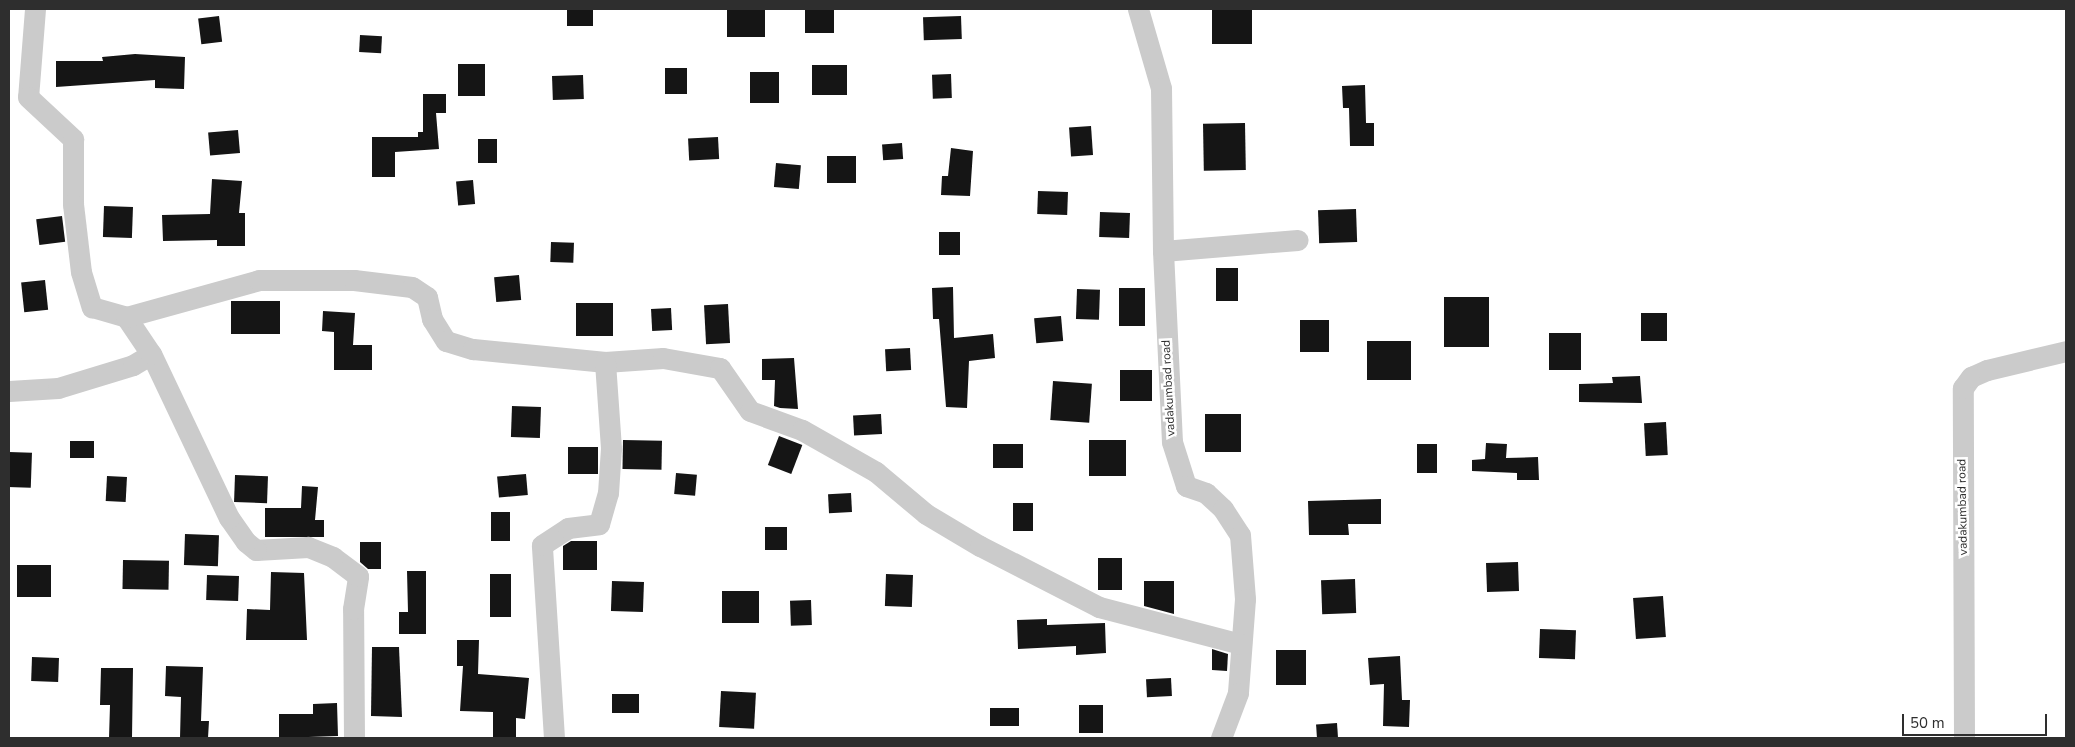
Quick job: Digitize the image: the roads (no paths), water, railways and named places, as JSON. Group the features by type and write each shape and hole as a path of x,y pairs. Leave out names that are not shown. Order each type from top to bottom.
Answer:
{"street":[{"path":"35,9 28,97 73,139 73,204 82,272 92,307 126,317 259,280 354,280 412,286 427,298 432,319 446,341 473,349 605,362 663,358 720,368 750,411 802,430 876,472 926,514 980,546 1098,607 1241,644"},
{"name":"vadakumbad road","path":"1138,9 1161,88 1163,251 1172,442 1186,486 1212,498 1240,535 1245,599 1238,693 1220,738"},
{"path":"1163,251 1298,240"},
{"path":"126,317 151,354 229,518 246,542 256,550 308,547 333,557 358,576 353,609 354,738"},
{"name":"vadakumbad road","path":"1964,738 1963,388 1970,377 1987,370 2066,351"},
{"path":"9,391 58,388 133,365 151,354"},
{"path":"554,738 542,545 568,528 599,524 608,493 611,448 605,362"}]}
